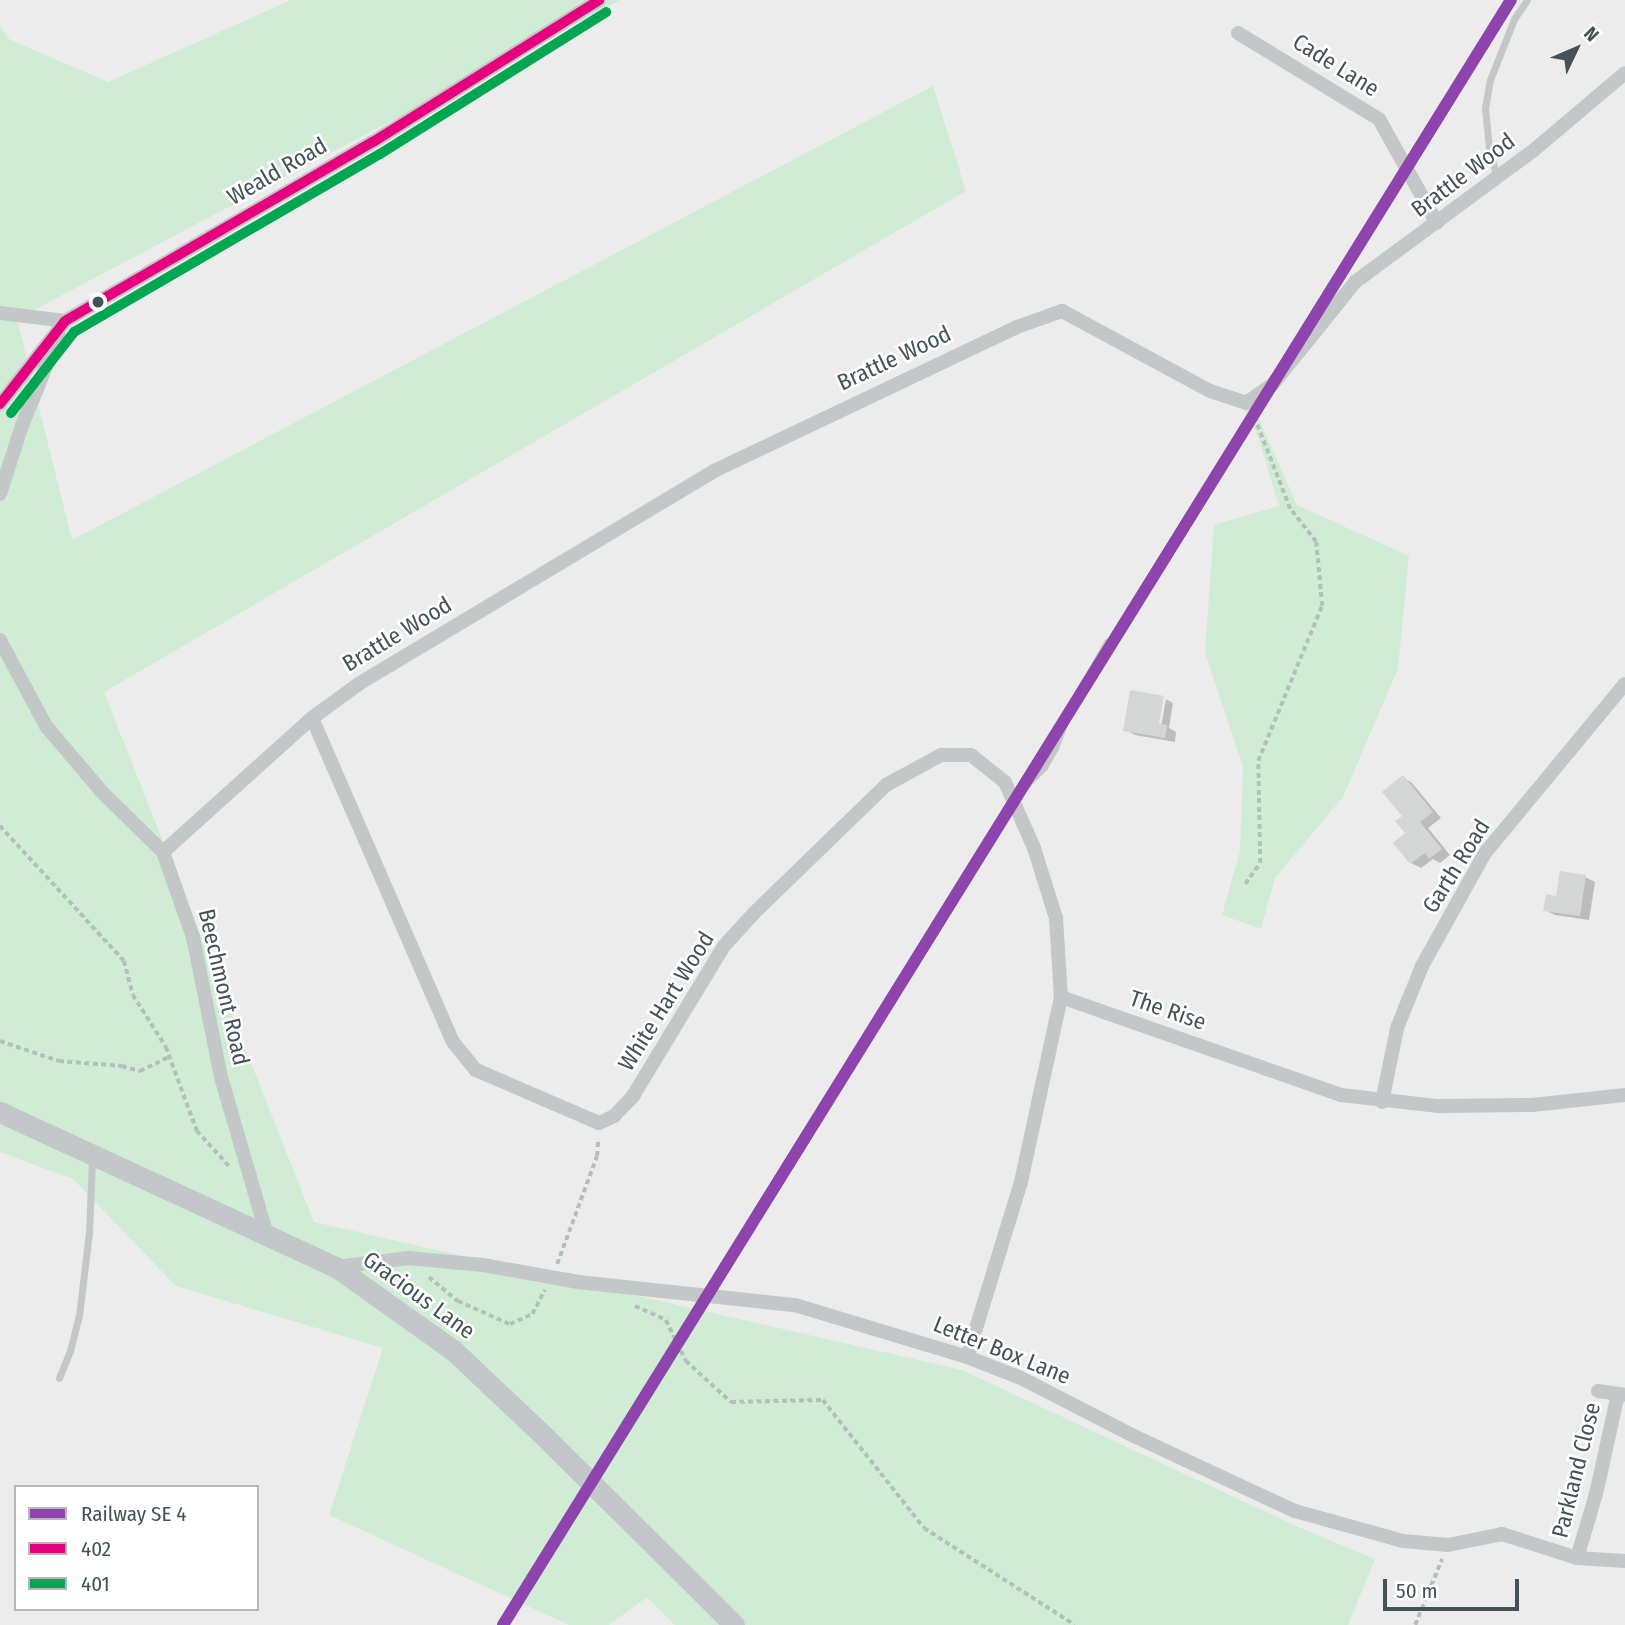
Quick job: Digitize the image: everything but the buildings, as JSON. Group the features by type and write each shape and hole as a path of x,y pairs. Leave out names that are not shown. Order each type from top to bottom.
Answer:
{"street":[{"name":"Weald Road","path":"0,404 65,321 373,142 599,0"},
{"name":"Cade Lane","path":"1238,33 1379,119 1437,223"},
{"name":"Brattle Wood","path":"163,852 312,718 360,683 716,470 1017,327 1062,311 1210,391 1246,403 1272,385 1355,282 1497,178 1625,73"},
{"path":"0,313 65,321 21,428 0,494"},
{"name":"Beechmont Road","path":"0,640 46,726 102,792 163,852 193,937 221,1077 266,1232"},
{"name":"Garth Road","path":"1382,1102 1397,1028 1422,966 1485,853 1625,684"},
{"path":"312,718 453,1042 476,1070 599,1123"},
{"name":"White Hart Wood","path":"599,1123 614,1116 633,1096 724,946 754,913 886,785 941,755 971,755 1004,782 1034,848 1056,918 1061,997"},
{"path":"967,1357 1021,1182 1061,997"},
{"name":"The Rise","path":"1061,997 1341,1095 1382,1102 1438,1106 1532,1105 1625,1095"},
{"name":"Gracious Lane","path":"0,1112 266,1232 336,1267 453,1350 547,1438 734,1625"},
{"name":"Letter Box Lane","path":"336,1267 408,1258 795,1305 967,1357 1059,1395 1136,1437 1296,1510 1403,1541 1448,1545 1502,1534 1577,1558 1625,1561"},
{"name":"Parkland Close","path":"1577,1558 1621,1394 1598,1391"}],"lane":[{"path":"1497,178 1489,148 1485,108 1490,80 1514,19 1527,0"},
{"path":"1010,796 1020,791 1044,767 1072,703 1107,642"},
{"path":"59,1378 70,1351 79,1316 89,1232 92,1155"}],"path":[{"path":"1245,884 1259,863 1258,761 1322,606 1317,542 1290,509 1262,432 1246,403"},
{"path":"0,826 124,961 133,995 170,1057 197,1131 230,1168"},
{"path":"0,1041 59,1060 122,1066 140,1071 170,1057"},
{"path":"408,1258 458,1301 510,1324 532,1314 552,1277 597,1156 599,1123"},
{"path":"632,1304 666,1320 686,1361 732,1402 823,1400 923,1528 1075,1625"},
{"path":"1415,1625 1448,1545"}],"green space":[{"path":"291,0 620,0 17,319 72,540 933,86 966,191 104,692 314,1222 962,1370 1296,1526 1375,1559 1348,1625 675,1625 647,1597 609,1625 569,1625 329,1515 383,1348 176,1286 73,1179 0,1152 0,26 10,40 108,82"},
{"path":"1253,405 1297,505 1409,556 1398,669 1343,797 1275,878 1261,929 1222,915 1240,851 1243,767 1205,652 1214,525 1279,506 1257,434 1244,409"}],"transit line":[{"name":"402","path":"0,404 65,321 373,142 599,0"},
{"path":"503,1625 1511,0"},
{"name":"401","path":"11,413 74,332 380,154 606,12"}]}
